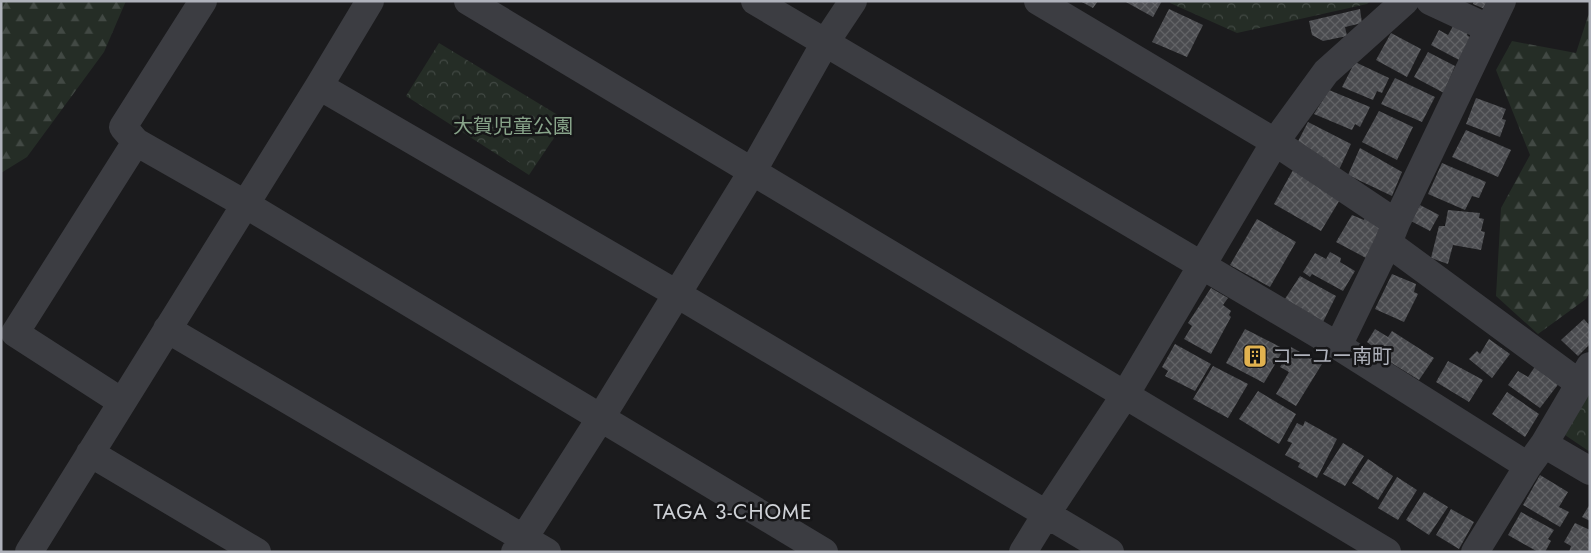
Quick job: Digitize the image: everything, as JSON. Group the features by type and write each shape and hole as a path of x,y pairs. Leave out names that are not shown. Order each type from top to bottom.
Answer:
{"street":[{"path":"203,1 123,127 136,142 245,204 824,552"},
{"path":"29,552 370,1"},
{"path":"468,1 1387,552"},
{"path":"755,1 1338,346 1528,466"},
{"path":"519,544 600,419 677,294 752,172 825,43 853,1"},
{"path":"1038,1 1275,142 1392,233 1585,375 1544,444 1528,466 1475,552"},
{"path":"1023,552 1046,513 1125,395 1275,142 1326,72 1405,1"},
{"path":"1430,1 1488,28"},
{"path":"1338,346 1502,1"},
{"path":"319,86 677,294 1110,552"},
{"path":"122,402 15,333 136,142"},
{"path":"166,329 519,544 547,552"},
{"path":"1544,444 1590,471"},
{"path":"90,453 257,552"}],"green space":[{"path":"1,1 126,1 104,52 27,157 1,173"},
{"path":"1171,1 1370,1 1367,4 1237,33 1170,3"},
{"path":"1590,10 1590,292 1586,299 1538,334 1496,296 1501,208 1530,155 1496,70 1512,41 1576,53"},
{"name":"大賀児童公園","path":"439,43 566,120 529,175 406,96"},
{"path":"1590,390 1590,452 1565,435"}],"building":[{"path":"1080,1 1098,1 1093,8"},
{"path":"1124,1 1162,1 1153,17"},
{"path":"1474,1 1491,1 1487,10 1473,4"},
{"path":"1169,9 1203,25 1187,57 1152,42"},
{"path":"1360,9 1362,23 1345,27 1347,36 1323,41 1312,35 1309,21"},
{"path":"1455,23 1469,30 1467,35 1472,39 1461,61 1431,45 1439,30 1448,35"},
{"path":"1391,33 1421,49 1407,77 1376,60"},
{"path":"1428,52 1455,66 1444,93 1414,77"},
{"path":"1355,62 1389,78 1382,93 1377,91 1373,100 1342,87"},
{"path":"1395,78 1435,97 1422,122 1381,104"},
{"path":"1329,90 1370,107 1360,127 1355,124 1352,130 1314,114"},
{"path":"1476,98 1506,109 1502,119 1506,120 1500,137 1466,124"},
{"path":"1379,111 1413,127 1397,160 1362,142"},
{"path":"1308,122 1351,144 1338,172 1294,149"},
{"path":"1466,130 1511,150 1498,177 1452,157"},
{"path":"1360,148 1402,172 1392,196 1348,175"},
{"path":"1442,163 1486,182 1479,198 1472,196 1465,210 1428,194"},
{"path":"1293,170 1341,198 1321,231 1274,204"},
{"path":"1420,205 1439,215 1430,231 1411,221"},
{"path":"1448,210 1480,213 1479,218 1484,219 1481,231 1485,232 1481,250 1453,245 1448,264 1431,258 1439,226 1445,226"},
{"path":"1352,215 1364,220 1365,216 1383,225 1366,258 1336,242"},
{"path":"1257,219 1296,242 1270,287 1230,265"},
{"path":"1330,252 1341,258 1340,262 1355,271 1343,291 1312,274 1310,277 1303,272 1315,253 1326,259"},
{"path":"1392,274 1416,284 1414,292 1418,294 1404,322 1375,309"},
{"path":"1300,276 1336,296 1323,322 1281,305"},
{"path":"1211,288 1228,298 1223,305 1231,311 1229,315 1231,317 1211,354 1184,339 1192,326 1188,323"},
{"path":"1584,319 1590,326 1590,344 1578,356 1561,340"},
{"name":"コーユー南町","path":"1245,329 1284,349 1264,383 1226,363"},
{"path":"1375,329 1388,337 1392,331 1434,358 1419,380 1377,354 1379,351 1367,342"},
{"path":"1489,339 1510,354 1492,378 1469,359 1477,351 1480,354"},
{"path":"1175,344 1211,364 1195,391 1165,376 1168,371 1162,367"},
{"path":"1291,347 1322,364 1296,406 1276,394 1289,372 1280,367"},
{"path":"1448,361 1483,380 1469,402 1436,382"},
{"path":"1536,365 1560,382 1540,408 1508,385 1518,371 1528,377"},
{"path":"1213,366 1248,384 1228,418 1193,399"},
{"path":"1258,391 1296,414 1279,444 1239,419"},
{"path":"1507,392 1539,414 1525,437 1492,414"},
{"path":"1305,421 1337,439 1317,478 1298,467 1300,463 1285,455 1292,443 1287,441 1297,423 1303,426"},
{"path":"1343,443 1364,456 1345,486 1323,474"},
{"path":"1368,459 1393,476 1378,500 1352,483"},
{"path":"1540,475 1568,492 1559,507 1569,512 1560,527 1523,505"},
{"path":"1397,477 1417,490 1398,520 1378,508"},
{"path":"1424,492 1448,507 1429,535 1406,520"},
{"path":"1590,504 1590,521 1582,517"},
{"path":"1451,509 1474,522 1459,549 1436,535"},
{"path":"1521,512 1554,530 1548,539 1551,541 1545,552 1538,552 1508,535"},
{"path":"1575,523 1590,530 1590,552 1569,552 1571,546 1564,542"}],"place":[{"name":"コーユー南町","path":"1255,356"}],"district":[{"name":"TAGA 3-CHOME","path":"733,512"}]}
